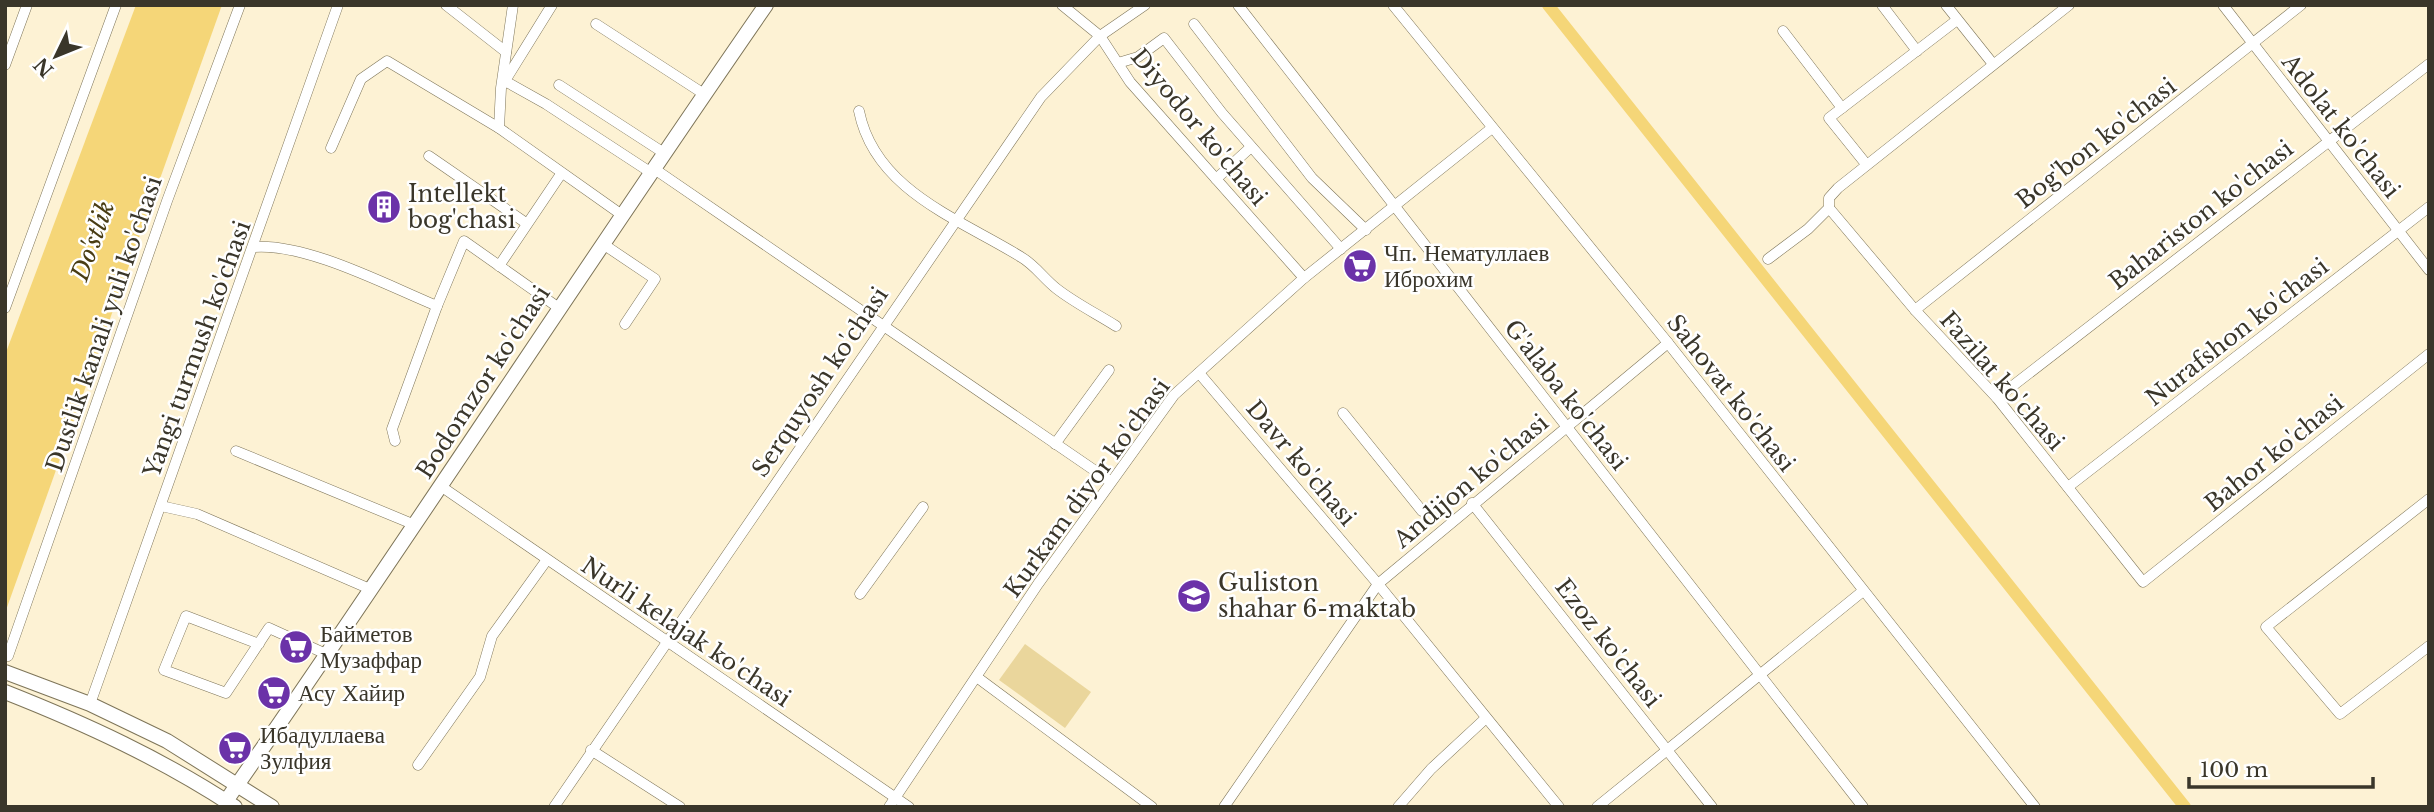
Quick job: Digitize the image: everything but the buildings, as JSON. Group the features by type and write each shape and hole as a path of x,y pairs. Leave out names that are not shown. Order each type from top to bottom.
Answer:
{"street":[{"path":"5,65 27,5"},
{"path":"5,309 116,5"},
{"name":"Dustlik kanali yuli ko'chasi","path":"8,656 163,214 240,5"},
{"name":"Yangi turmush ko'chasi","path":"90,704 338,5"},
{"path":"446,5 506,52"},
{"path":"499,128 513,5"},
{"path":"503,84 552,5"},
{"name":"Bodomzor ko'chasi","path":"228,805 237,784 442,487 559,308 766,5"},
{"name":"Diyodor ko'chasi","path":"1062,5 1100,36 1130,82 1304,278"},
{"name":"Serquyosh ko'chasi","path":"554,807 1041,97 1100,36 1145,5"},
{"name":"G'alaba ko'chasi","path":"1238,5 1863,807"},
{"name":"Sahovat ko'chasi","path":"1393,5 1668,343 2035,807"},
{"path":"1882,5 1917,51"},
{"path":"1946,5 1993,64"},
{"path":"1768,259 1808,229 1829,208 1829,198 1866,164 2069,5"},
{"name":"Adolat ko'chasi","path":"2223,5 2429,270"},
{"name":"Bog'bon ko'chasi","path":"1914,310 2301,5"},
{"path":"1866,164 1829,118 1957,20"},
{"path":"596,24 705,94"},
{"path":"1194,24 1312,178 1366,230"},
{"path":"1783,31 1842,108"},
{"path":"1118,64 1138,57 1164,38 1251,147 1341,250"},
{"path":"331,148 361,79 387,61 499,128 622,215"},
{"name":"Bahariston ko'chasi","path":"1997,398 2429,64"},
{"path":"503,84 546,104 652,170 1110,481"},
{"path":"559,85 664,153"},
{"path":"859,111 871,144 907,190 955,222 1024,258 1058,289 1116,326"},
{"name":"Kurkam diyor ko'chasi","path":"888,807 1110,481 1174,395 1304,278 1492,128"},
{"path":"1216,179 1251,147"},
{"path":"429,156 526,223"},
{"path":"499,266 561,174"},
{"name":"Nurafshon ko'chasi","path":"2068,487 2429,207"},
{"name":"Fazilat ko'chasi","path":"1829,208 1914,310 1997,398 2143,582"},
{"path":"395,441 392,429 464,241 559,308"},
{"path":"603,244 655,279 625,324"},
{"path":"254,247 273,246 304,252 437,306"},
{"name":"Andijon ko'chasi","path":"1224,807 1378,584 1472,503 1668,343"},
{"name":"Bahor ko'chasi","path":"2143,582 2429,354"},
{"path":"1055,444 1109,370"},
{"name":"Davr ko'chasi","path":"1199,373 1378,584 1559,807"},
{"path":"1343,413 1422,511"},
{"path":"236,451 415,525"},
{"name":"Nurli kelajak ko'chasi","path":"442,487 546,561 909,807"},
{"path":"2429,499 2266,627 2340,715 2429,646"},
{"name":"Ezoz ko'chasi","path":"1472,503 1712,807"},
{"path":"161,506 198,514 370,589"},
{"path":"860,594 923,507"},
{"path":"418,765 480,677 492,636 546,561"},
{"path":"1597,807 1863,591"},
{"path":"258,644 186,616 164,670 226,693 269,628 326,654"},
{"path":"5,672 90,704 167,741 272,807"},
{"path":"978,678 1152,807"},
{"path":"5,692 86,724 144,752 228,805"},
{"path":"1398,807 1431,769 1486,719"},
{"path":"591,750 680,807"}],"shaded area":[{"path":"1025,644 1091,692 1065,728 999,680"}],"water":[{"name":"Do'stlik","path":"136,5 222,5 5,613 5,355"}],"waterway":[{"path":"1548,5 2185,807"}],"place":[{"name":"Intellekt bog'chasi","path":"384,207"},
{"name":"Чп. Нематуллаев Иброхим","path":"1360,266"},
{"name":"Guliston shahar 6-maktab","path":"1194,596"},
{"name":"Байметов Музаффар","path":"296,647"},
{"name":"Асу Хайир","path":"274,693"},
{"name":"Ибадуллаева Зулфия","path":"235,748"}]}
